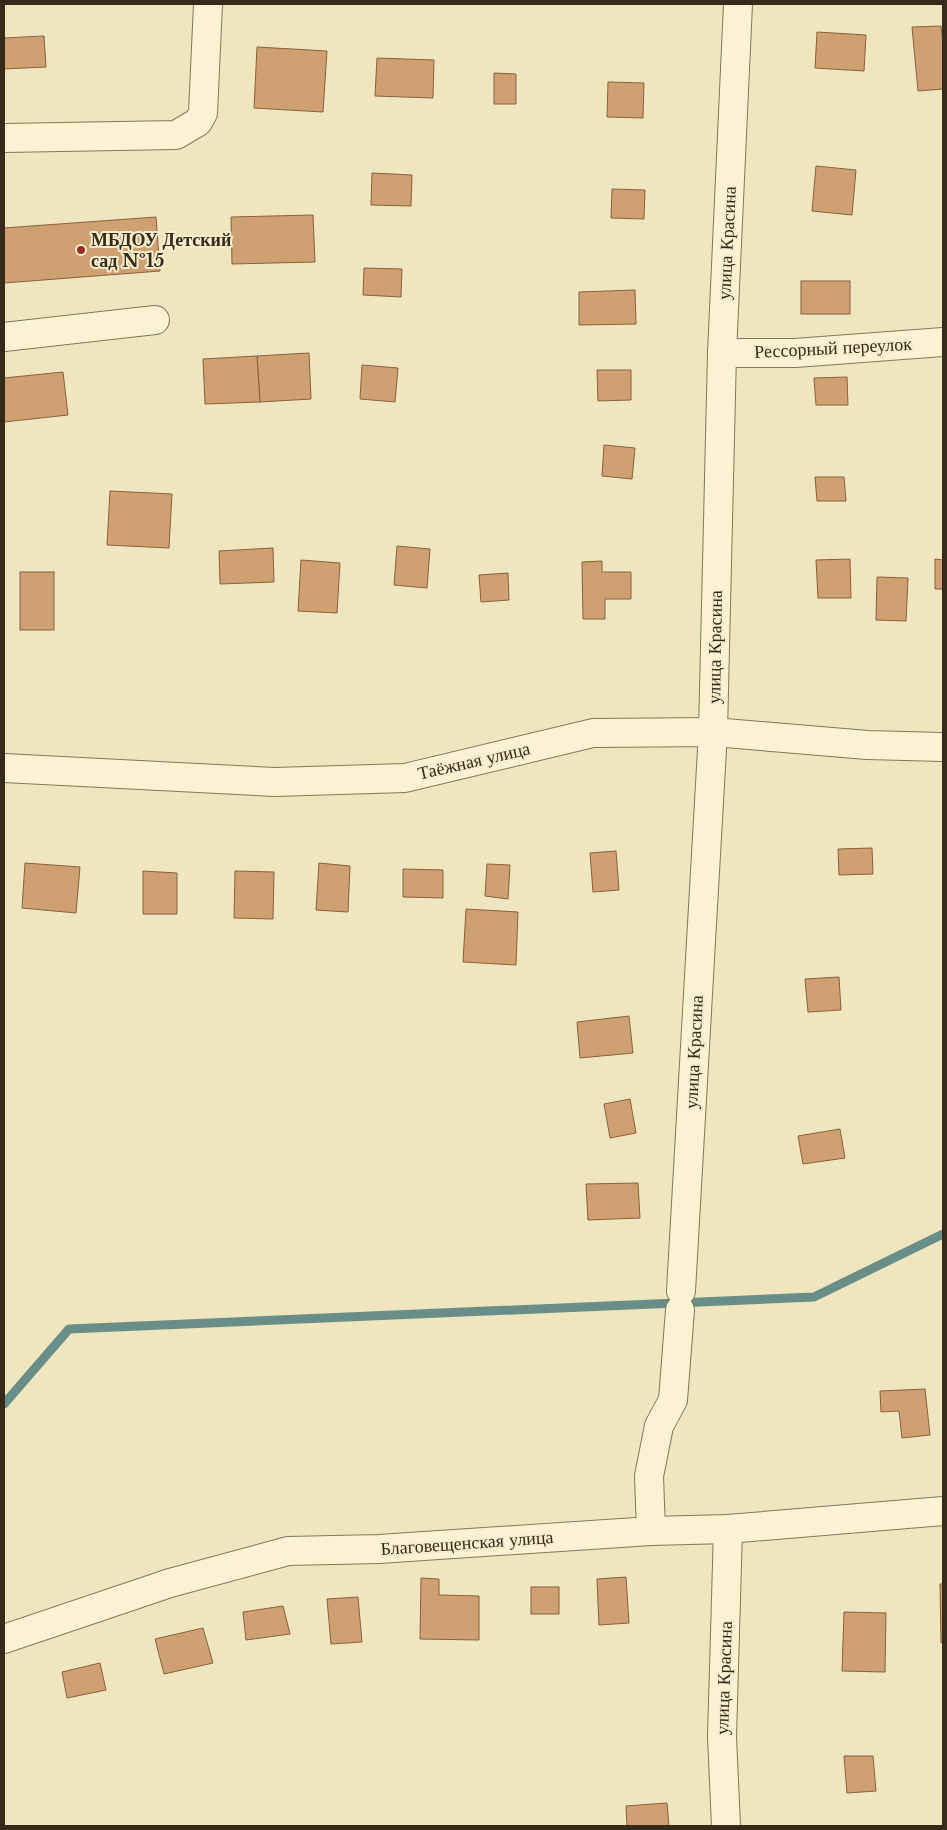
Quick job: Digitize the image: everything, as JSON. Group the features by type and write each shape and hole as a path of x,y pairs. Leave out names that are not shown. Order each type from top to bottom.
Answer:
{"street":[{"path":"4,138 176,135 198,122 203,113 208,4"},
{"name":"улица Красина","path":"651,1532 649,1476 659,1426 673,1400 681,1300 713,732 722,353 738,4"},
{"path":"4,337 155,320"},
{"name":"Рессорный переулок","path":"722,353 795,353 943,342"},
{"name":"Таёжная улица","path":"4,768 275,782 405,778 592,733 713,732 867,745 943,746"},
{"name":"Благовещенская улица","path":"4,1639 170,1583 288,1551 379,1550 651,1532 728,1529 943,1510"},
{"name":"улица Красина","path":"726,1826 722,1737 728,1529"}],"building":[{"path":"941,26 943,89 918,91 912,27"},
{"path":"817,32 866,35 864,71 815,68"},
{"path":"44,36 46,67 4,69 4,38"},
{"path":"257,47 327,51 323,112 254,108"},
{"path":"377,58 434,60 433,98 375,96"},
{"path":"494,73 516,74 516,104 494,104"},
{"path":"608,82 644,83 643,118 607,117"},
{"path":"816,166 856,170 852,215 812,211"},
{"path":"372,173 412,175 411,206 371,205"},
{"path":"612,189 645,190 644,219 611,218"},
{"path":"313,215 315,262 232,264 231,217"},
{"name":"МБДОУ Детский сад №15","path":"156,217 160,271 4,283 4,228"},
{"path":"364,268 402,269 401,297 363,295"},
{"path":"801,281 850,281 850,314 801,314"},
{"path":"635,290 636,324 579,325 579,292"},
{"path":"309,353 311,399 260,402 257,356"},
{"path":"257,356 260,402 205,404 203,359"},
{"path":"362,365 398,368 395,402 360,399"},
{"path":"597,370 631,370 631,400 598,401"},
{"path":"63,372 68,415 4,422 4,378"},
{"path":"847,377 848,405 816,405 814,378"},
{"path":"604,445 635,448 632,479 602,476"},
{"path":"815,477 844,477 846,501 817,501"},
{"path":"110,491 172,494 169,548 107,545"},
{"path":"397,546 430,549 427,588 394,585"},
{"path":"273,548 274,582 220,584 219,551"},
{"path":"850,559 851,598 818,598 816,560"},
{"path":"935,559 943,560 943,589 935,589"},
{"path":"301,560 340,563 337,613 298,611"},
{"path":"602,561 602,572 631,572 631,599 605,599 605,619 583,619 582,562"},
{"path":"20,572 54,572 54,630 20,630"},
{"path":"508,573 509,600 481,602 479,575"},
{"path":"877,577 908,578 906,621 876,620"},
{"path":"872,848 873,874 839,875 838,849"},
{"path":"616,851 619,890 593,892 590,853"},
{"path":"25,863 80,867 76,913 22,908"},
{"path":"319,863 350,866 348,912 316,910"},
{"path":"487,864 510,865 508,899 485,896"},
{"path":"403,869 443,870 443,898 403,897"},
{"path":"143,871 177,873 177,914 143,914"},
{"path":"235,871 274,872 273,919 234,918"},
{"path":"466,909 518,912 516,965 463,962"},
{"path":"839,977 841,1010 808,1012 805,979"},
{"path":"629,1016 633,1053 580,1058 577,1022"},
{"path":"630,1099 636,1133 610,1138 604,1104"},
{"path":"840,1129 845,1158 803,1164 798,1136"},
{"path":"638,1183 640,1218 588,1220 586,1184"},
{"path":"925,1389 930,1435 902,1438 899,1411 881,1412 880,1391"},
{"path":"626,1577 629,1623 599,1625 597,1579"},
{"path":"421,1578 439,1579 439,1595 479,1596 479,1640 420,1639"},
{"path":"940,1584 943,1584 943,1642 941,1643"},
{"path":"531,1587 559,1587 559,1614 531,1614"},
{"path":"358,1597 362,1642 331,1644 327,1599"},
{"path":"283,1606 290,1634 246,1640 243,1612"},
{"path":"844,1612 886,1613 885,1672 842,1671"},
{"path":"203,1628 213,1663 164,1674 155,1639"},
{"path":"100,1663 106,1690 67,1698 62,1672"},
{"path":"844,1756 873,1756 876,1791 847,1793"},
{"path":"667,1803 669,1826 627,1826 626,1806"}],"waterway":[{"path":"4,1404 69,1329 814,1297 943,1234"}],"place":[{"name":"МБДОУ Детский сад №15","path":"81,250"}]}
